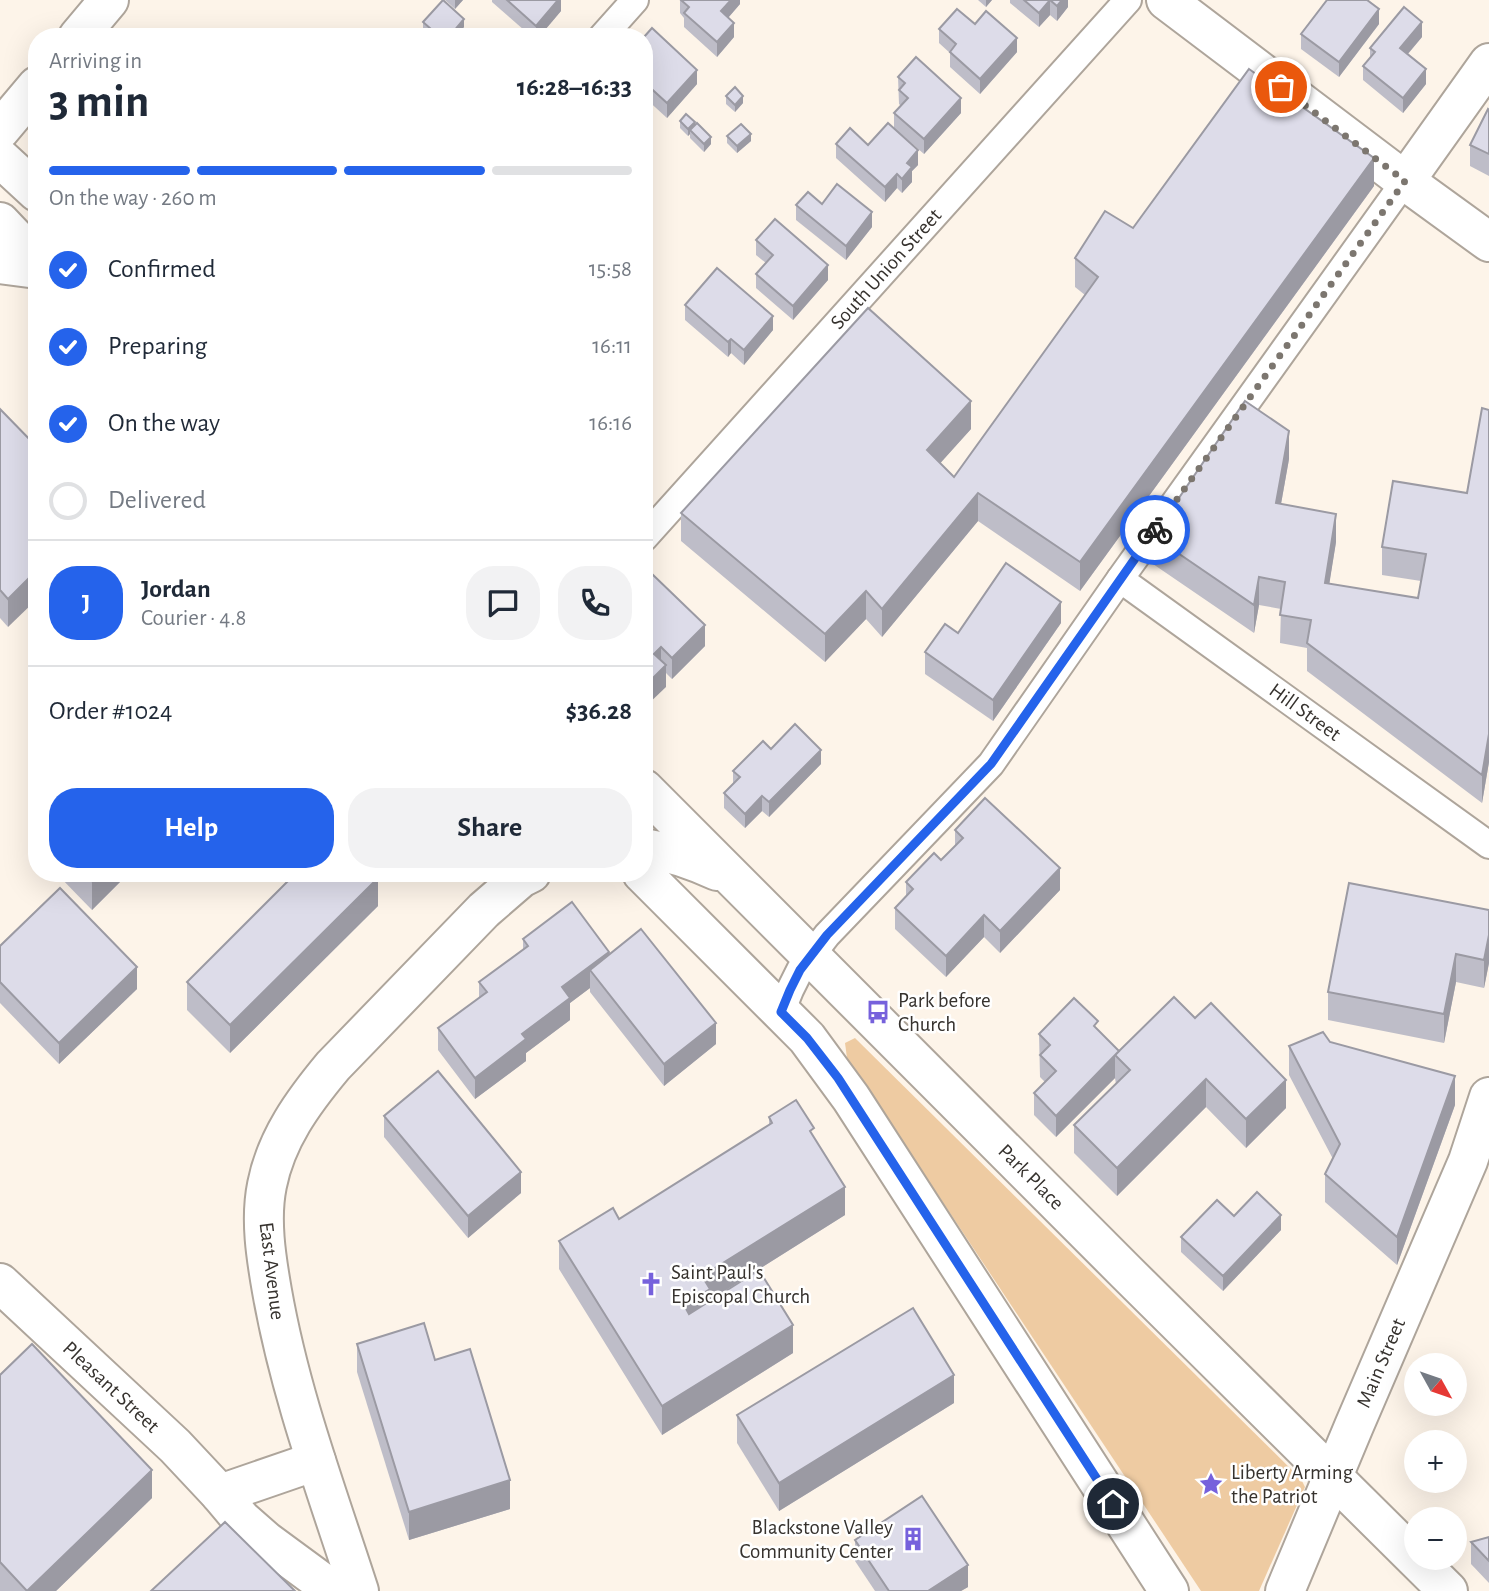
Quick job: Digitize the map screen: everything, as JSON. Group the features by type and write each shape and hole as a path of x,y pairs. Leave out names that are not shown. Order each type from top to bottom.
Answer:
{"main road":[{"path":"86,28 109,0"},
{"path":"1166,0 1489,242"},
{"path":"1405,181 1489,62"},
{"path":"0,130 28,97"},
{"path":"0,158 28,184"},
{"path":"0,222 28,252"},
{"path":"0,264 28,268"},
{"name":"Park Place","path":"653,798 1332,1477"},
{"path":"653,849 682,856 732,877"},
{"path":"484,910 498,882"},
{"name":"East Avenue","path":"359,1591 295,1394 278,1322 265,1241 266,1188 284,1135 326,1074 484,910 517,882"},
{"path":"651,882 807,1038 845,1088 1169,1591"},
{"name":"Main Street","path":"1332,1477 1479,1164 1489,1097"},
{"name":"Pleasant Street","path":"6,1301 175,1446 241,1519 322,1584"},
{"path":"220,1494 316,1461"},
{"path":"1285,1591 1332,1477 1448,1591"}],"street":[{"path":"610,28 635,0"},
{"name":"South Union Street","path":"653,528 1128,0"},
{"path":"781,1012 810,955 991,764 1405,181"},
{"name":"Hill Street","path":"1121,579 1489,845"}],"shaded area":[{"path":"855,1038 1301,1479 1305,1487 1259,1591 1201,1591 847,1058 845,1043"}],"building":[{"path":"443,0 464,19 456,28 430,28 423,22"},
{"path":"507,0 558,0 536,26"},
{"path":"681,0 731,0 721,11 734,23 717,42 684,13 689,7"},
{"path":"1024,0 1050,0 1039,13"},
{"path":"1050,0 1062,0 1057,6"},
{"path":"1327,0 1367,0 1379,9 1339,62 1301,34"},
{"path":"1404,7 1422,22 1400,48 1426,69 1403,98 1363,66 1375,52 1370,48"},
{"path":"957,9 975,24 986,11 1017,38 980,79 950,52 956,44 939,29"},
{"path":"653,29 697,70 667,103 653,90"},
{"path":"916,57 961,98 924,139 894,113 908,98 899,90 905,83 898,77"},
{"path":"1249,69 1374,158 1080,562 978,493 882,609 866,591 825,634 681,513 868,308 971,401 927,450 954,477 1098,277 1075,258 1105,211 1133,228"},
{"path":"735,87 743,96 735,105 726,96"},
{"path":"1489,110 1489,154 1470,145"},
{"path":"686,114 695,122 688,129 680,121"},
{"path":"697,123 711,137 704,144 690,130"},
{"path":"888,123 918,150 907,163 912,167 902,179 897,174 885,187 836,144 850,128 868,145"},
{"path":"741,124 751,134 737,146 727,136"},
{"path":"837,184 872,212 846,246 796,205 808,192 822,204"},
{"path":"775,219 828,265 793,306 756,274 773,255 756,240"},
{"path":"717,268 773,316 744,350 731,339 728,342 685,305"},
{"path":"1245,401 1289,431 1276,503 1336,514 1325,583 1418,598 1426,554 1382,547 1393,481 1467,493 1482,408 1489,410 1489,734 1482,775 1307,643 1311,620 1280,615 1285,582 1259,577 1254,605 1153,536"},
{"path":"0,409 28,438 28,579 8,599 0,590"},
{"path":"1006,563 1061,602 993,700 925,652 945,624 958,633"},
{"path":"653,575 705,625 672,658 661,647 654,654 666,665 653,678"},
{"path":"795,724 821,750 769,802 762,796 745,814 724,793 740,777 733,771 763,741 771,749"},
{"path":"985,798 1060,868 1000,931 984,915 946,956 895,908 913,889 906,882 934,853 941,860 963,838 955,830"},
{"path":"287,882 374,882 230,1025 187,982"},
{"path":"1349,883 1489,910 1489,935 1484,960 1456,954 1444,1014 1328,992"},
{"path":"60,888 137,967 59,1043 0,982 0,946"},
{"path":"572,902 609,952 562,987 570,998 522,1034 526,1039 475,1078 438,1028 487,992 479,982 528,946 523,939"},
{"path":"641,929 716,1023 664,1064 590,970"},
{"path":"1174,997 1195,1018 1211,1003 1286,1080 1246,1119 1206,1079 1117,1168 1074,1125 1130,1070 1115,1055"},
{"path":"1074,998 1098,1021 1094,1026 1119,1051 1056,1116 1034,1093 1056,1071 1040,1055 1050,1045 1039,1034"},
{"path":"1323,1032 1330,1042 1455,1076 1397,1237 1325,1174 1340,1144 1289,1046"},
{"path":"438,1071 521,1172 468,1216 384,1116"},
{"name":"Saint Paul's Episcopal Church","path":"796,1100 814,1128 810,1131 845,1187 702,1276 710,1289 684,1305 689,1314 759,1270 793,1325 662,1406 559,1241 613,1208 619,1219 772,1123 769,1117"},
{"path":"1257,1192 1281,1215 1223,1276 1181,1237 1217,1200 1234,1216"},
{"path":"913,1308 954,1375 779,1483 737,1415"},
{"path":"424,1323 435,1360 470,1349 510,1480 409,1512 357,1344"},
{"path":"32,1344 152,1470 27,1591 0,1562 0,1375"},
{"name":"Blackstone Valley Community Center","path":"922,1496 968,1565 928,1591 889,1591 855,1540"},
{"path":"225,1522 295,1591 151,1591"},
{"path":"1489,1537 1489,1561 1471,1542"}],"way so far":[{"path":"1155,530 1405,181 1281,87"}],"place":[{"name":"Park before Church","path":"878,1012"},
{"name":"Saint Paul's Episcopal Church","path":"651,1284"},
{"name":"Liberty Arming the Patriot","path":"1211,1484"},
{"name":"Blackstone Valley Community Center","path":"913,1539"}],"route":[{"path":"1113,1504 838,1078 807,1038 781,1012 800,970 810,955 991,764 1155,530"}]}
